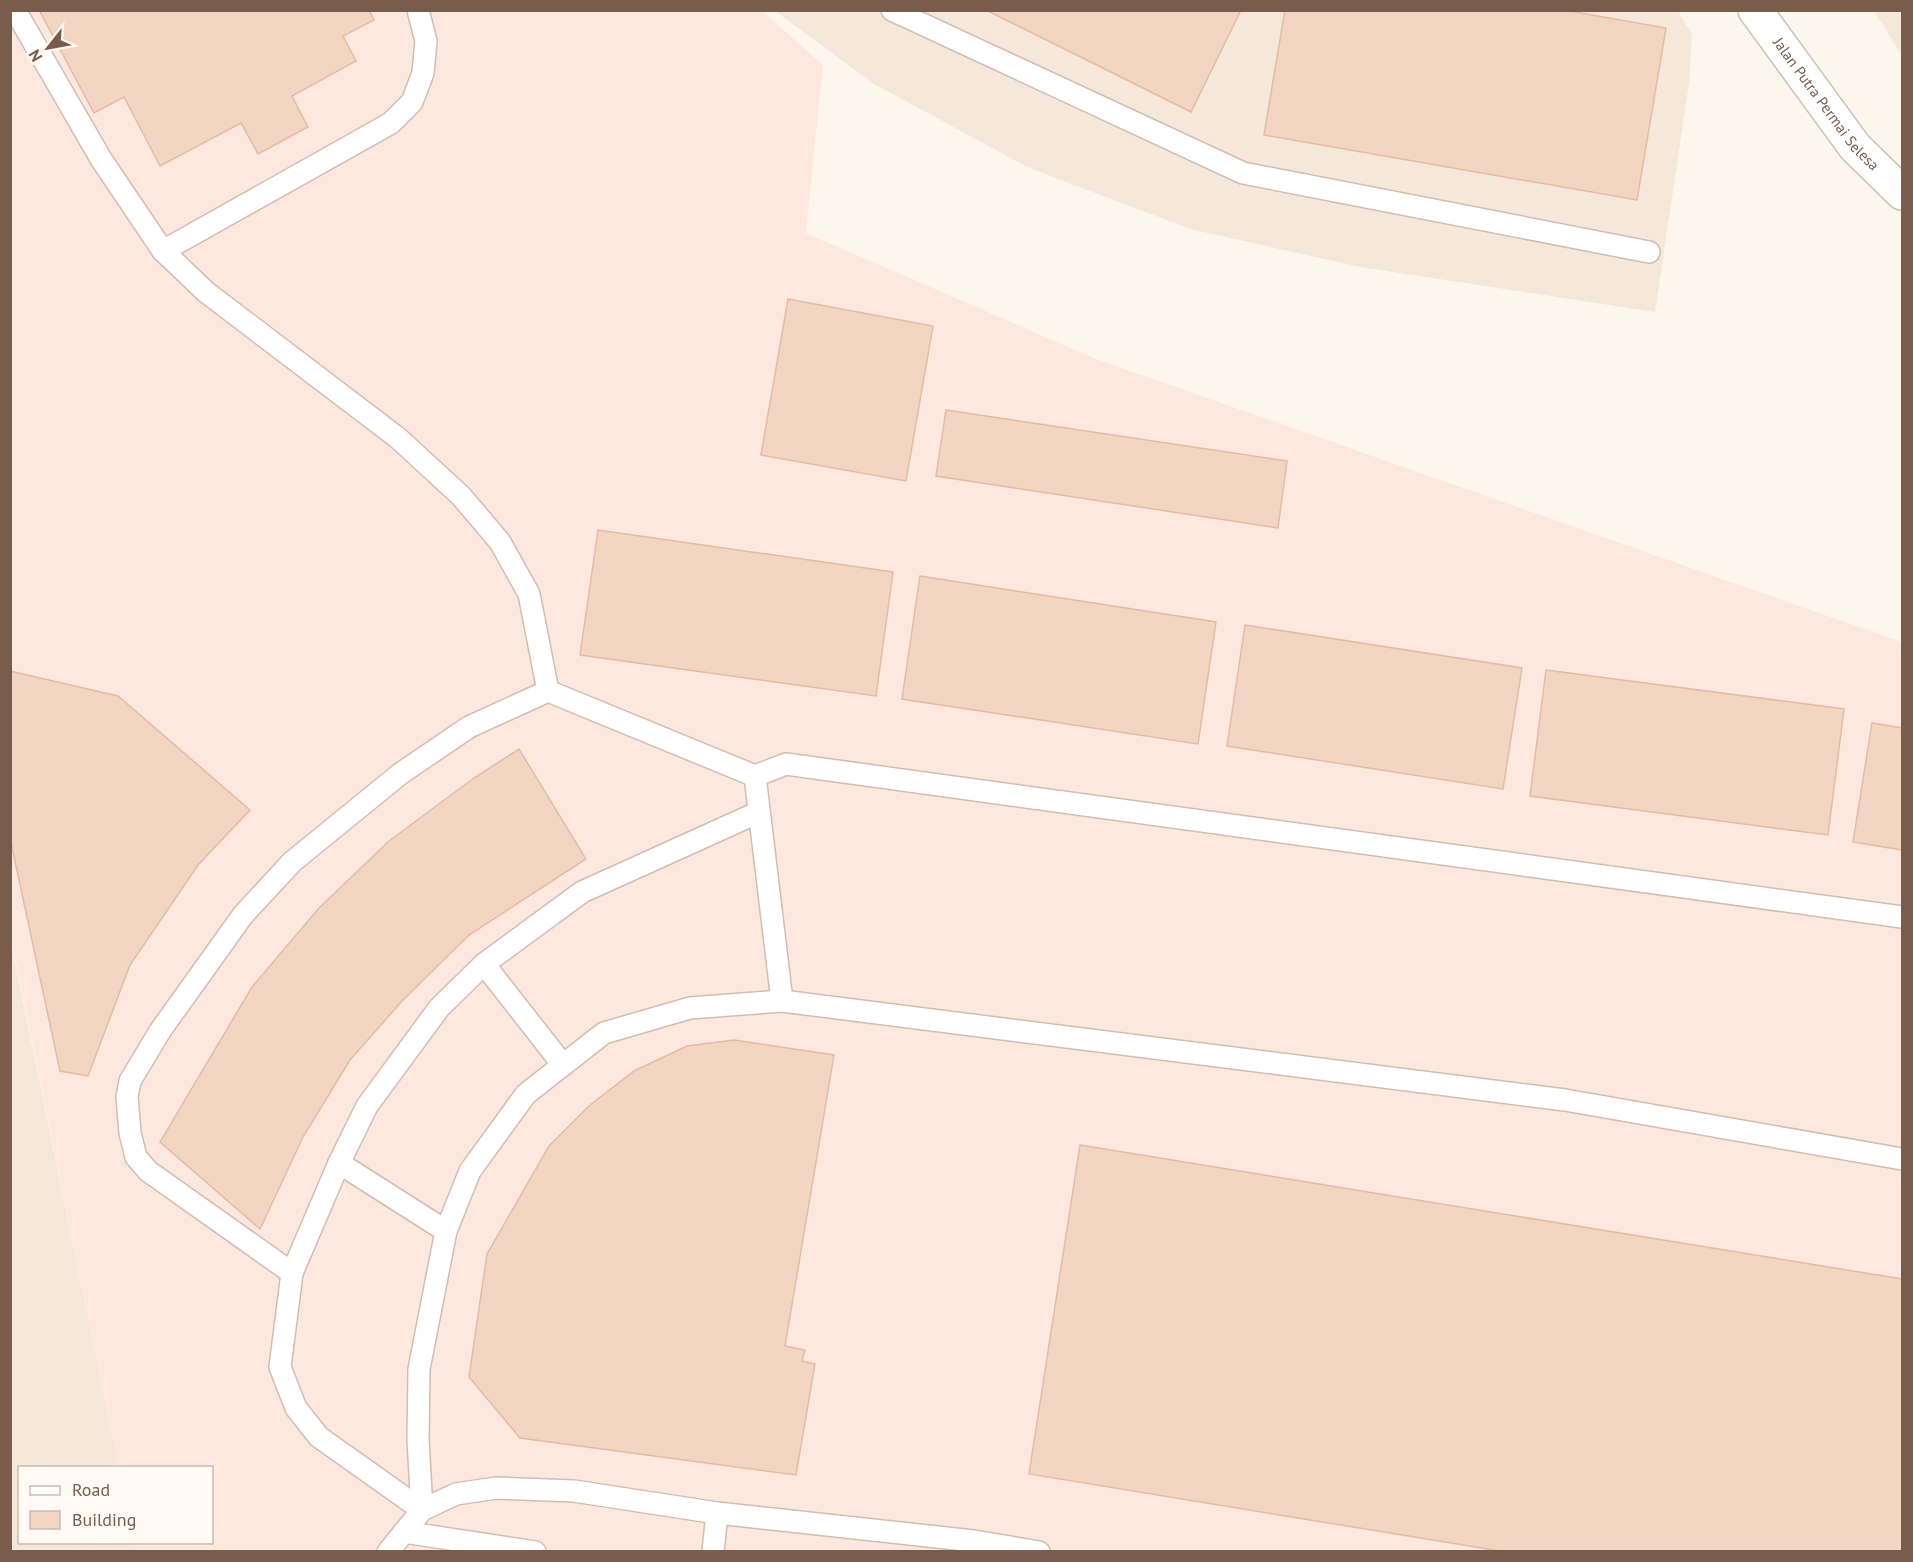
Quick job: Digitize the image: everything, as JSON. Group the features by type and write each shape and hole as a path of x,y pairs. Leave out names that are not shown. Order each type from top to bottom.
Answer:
{"street":[{"name":"Jalan Putra Permai Selesa","path":"1755,10 1855,147 1902,194"}],"lane":[{"path":"15,10 101,159 163,251 206,292 398,438 461,496 500,542 529,594 548,691"},
{"path":"163,251 391,123 412,102 423,73 426,41 418,10"},
{"path":"892,10 1243,173 1649,252"},
{"path":"292,1274 148,1171 136,1156 130,1133 127,1097 130,1081 160,1031 243,915 292,862 400,774 469,727 548,691 755,776 786,764 1902,917"},
{"path":"755,776 782,1001"},
{"path":"422,1510 320,1437 296,1408 280,1366 292,1274 339,1163 367,1106 405,1053 439,1008 484,964 582,892 759,812"},
{"path":"484,964 563,1065"},
{"path":"422,1510 418,1440 419,1369 446,1231 470,1171 526,1094 604,1033 690,1008 782,1001 1565,1100 1902,1159"},
{"path":"339,1163 446,1231"},
{"path":"388,1551 422,1510 456,1494 496,1488 574,1491 717,1513 974,1541 1039,1551"},
{"path":"713,1551 717,1513"},
{"path":"404,1532 535,1551"}],"shaded area":[{"path":"10,11 762,11 823,65 806,233 1096,359 1902,642 1902,1551 136,1551 134,1544 213,1544 213,1466 119,1466 11,938"},
{"path":"775,11 1678,11 1692,34 1689,83 1655,312 1360,267 1190,229 1027,167 874,84"},
{"path":"1874,11 1902,11 1902,55 1899,51"},
{"path":"10,938 119,1466 18,1466 18,1544 134,1544 136,1551 11,1551"}],"building":[{"path":"39,10 369,10 374,20 343,36 356,61 292,96 308,127 258,154 241,123 160,166 124,97 94,113"},
{"path":"986,10 1241,10 1191,112"},
{"path":"1285,10 1564,10 1666,28 1637,200 1264,135"},
{"path":"788,299 933,326 906,481 761,455"},
{"path":"946,410 1287,461 1278,528 936,476"},
{"path":"598,530 893,572 876,696 580,655"},
{"path":"920,576 1216,622 1198,744 902,699"},
{"path":"1245,625 1522,668 1503,789 1227,746"},
{"path":"1546,670 1844,709 1828,835 1530,796"},
{"path":"10,671 118,696 250,810 198,865 130,965 88,1076 60,1071 10,838"},
{"path":"1872,723 1902,728 1902,850 1853,842"},
{"path":"519,749 586,859 469,935 402,1001 350,1060 303,1137 260,1229 160,1142 252,987 319,908 389,841 474,778"},
{"path":"734,1040 834,1055 785,1346 805,1350 802,1361 815,1364 796,1475 520,1438 469,1377 487,1254 549,1146 589,1106 634,1071 687,1046"},
{"path":"1080,1145 1902,1279 1902,1552 1506,1552 1029,1474"}]}
